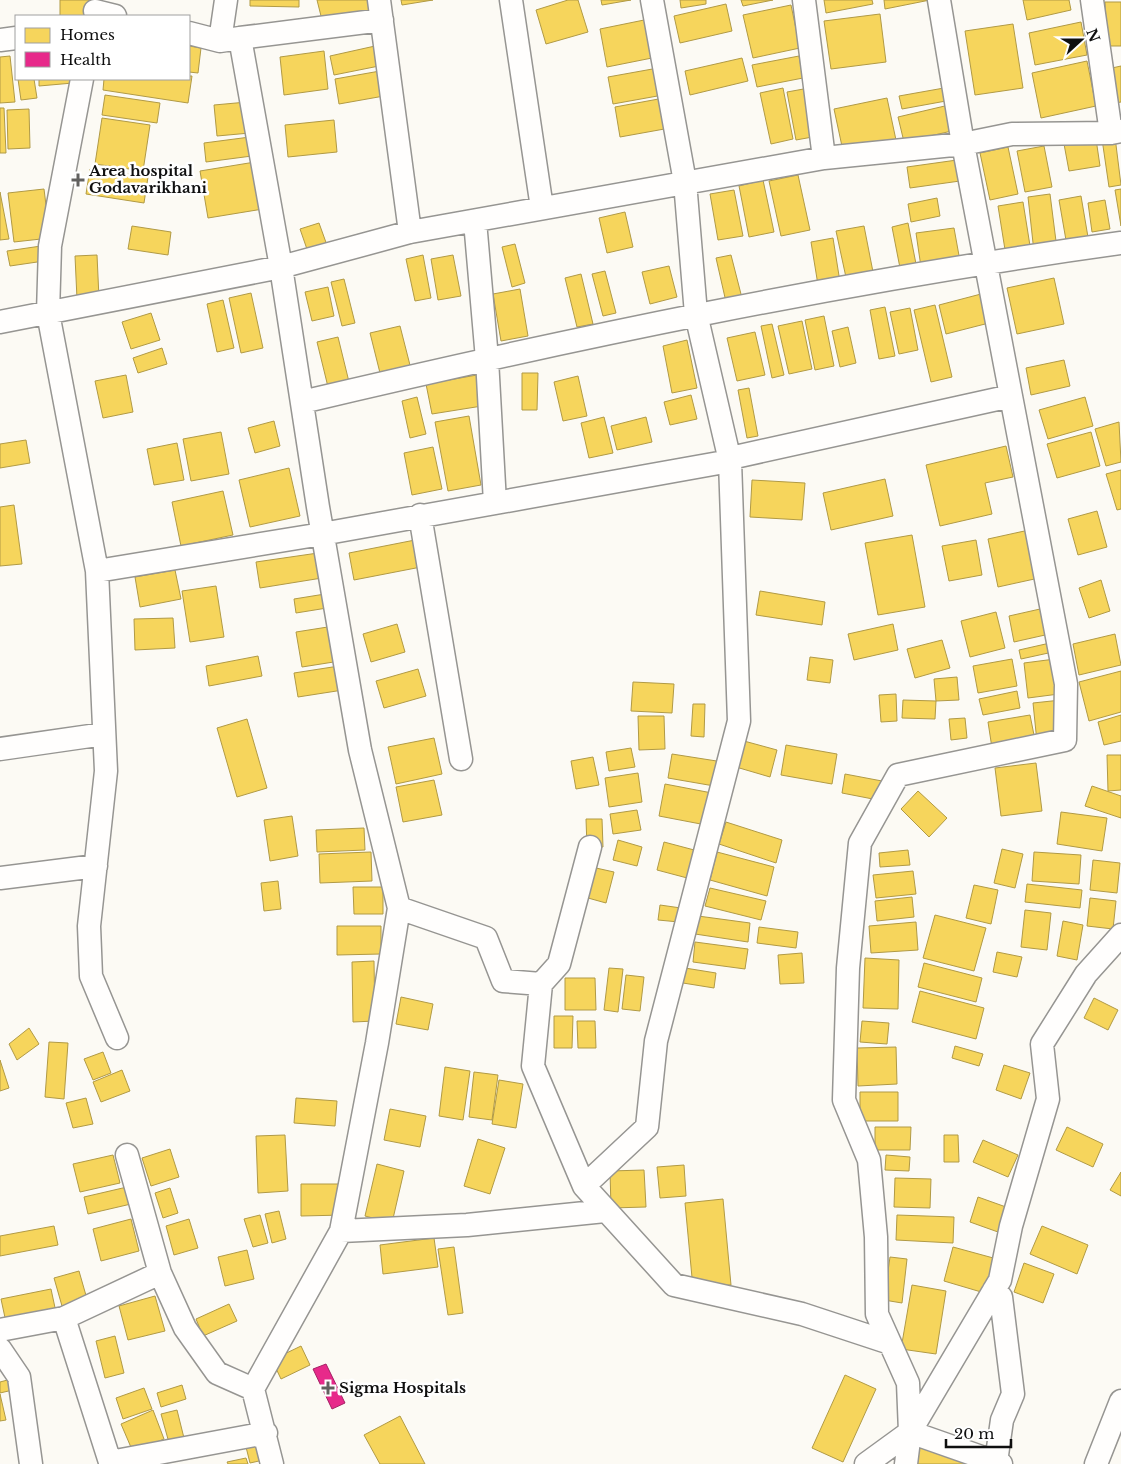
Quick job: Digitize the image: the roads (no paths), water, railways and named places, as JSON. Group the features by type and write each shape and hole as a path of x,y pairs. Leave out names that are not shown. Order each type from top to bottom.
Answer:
{"street":[{"path":"226,0 230,39 280,267 322,534 360,750 399,908 377,1043 341,1231 253,1389 266,1433 272,1464"},
{"path":"511,0 542,208"},
{"path":"584,1186 647,1127 656,1041 739,721 730,461 696,314 685,182 652,0"},
{"path":"804,0 824,158"},
{"path":"906,1464 910,1432 908,1383 877,1314 876,1237 869,1160 844,1100 848,968 860,843 898,775 1065,740 1066,684 963,144 939,0"},
{"path":"0,322 280,267 410,232 824,158 963,144 1012,134 1116,132 1092,0"},
{"path":"190,33 230,39 381,10 410,232"},
{"path":"0,40 15,38"},
{"path":"82,80 50,246 48,313 97,571 106,771 89,926 92,976 117,1038"},
{"path":"475,221 488,359 495,502"},
{"path":"302,402 696,314 986,264 1121,243"},
{"path":"97,571 322,534 730,461 735,457 1011,396"},
{"path":"420,515 461,759"},
{"path":"0,749 104,734"},
{"path":"590,847 559,964 541,984 533,1066 584,1186 674,1285 802,1314 890,1343"},
{"path":"0,878 96,866"},
{"path":"399,908 486,938 503,981 541,984"},
{"path":"866,1464 910,1432 1000,1280 1011,1226 1048,1099 1042,1044 1086,974 1121,935"},
{"path":"127,1155 160,1273 185,1328 217,1372 253,1389"},
{"path":"341,1231 467,1225 605,1211"},
{"path":"0,1330 64,1318 160,1273"},
{"path":"910,1432 998,1463 1002,1420 1012,1394 1001,1297 994,1290"},
{"path":"64,1318 110,1462 266,1433"},
{"path":"0,1349 20,1378 31,1464"},
{"path":"1096,1464 1121,1401"}],"place":[{"name":"Area hospital Godavarikhani","path":"78,180"},
{"name":"Sigma Hospitals","path":"328,1388"}]}
